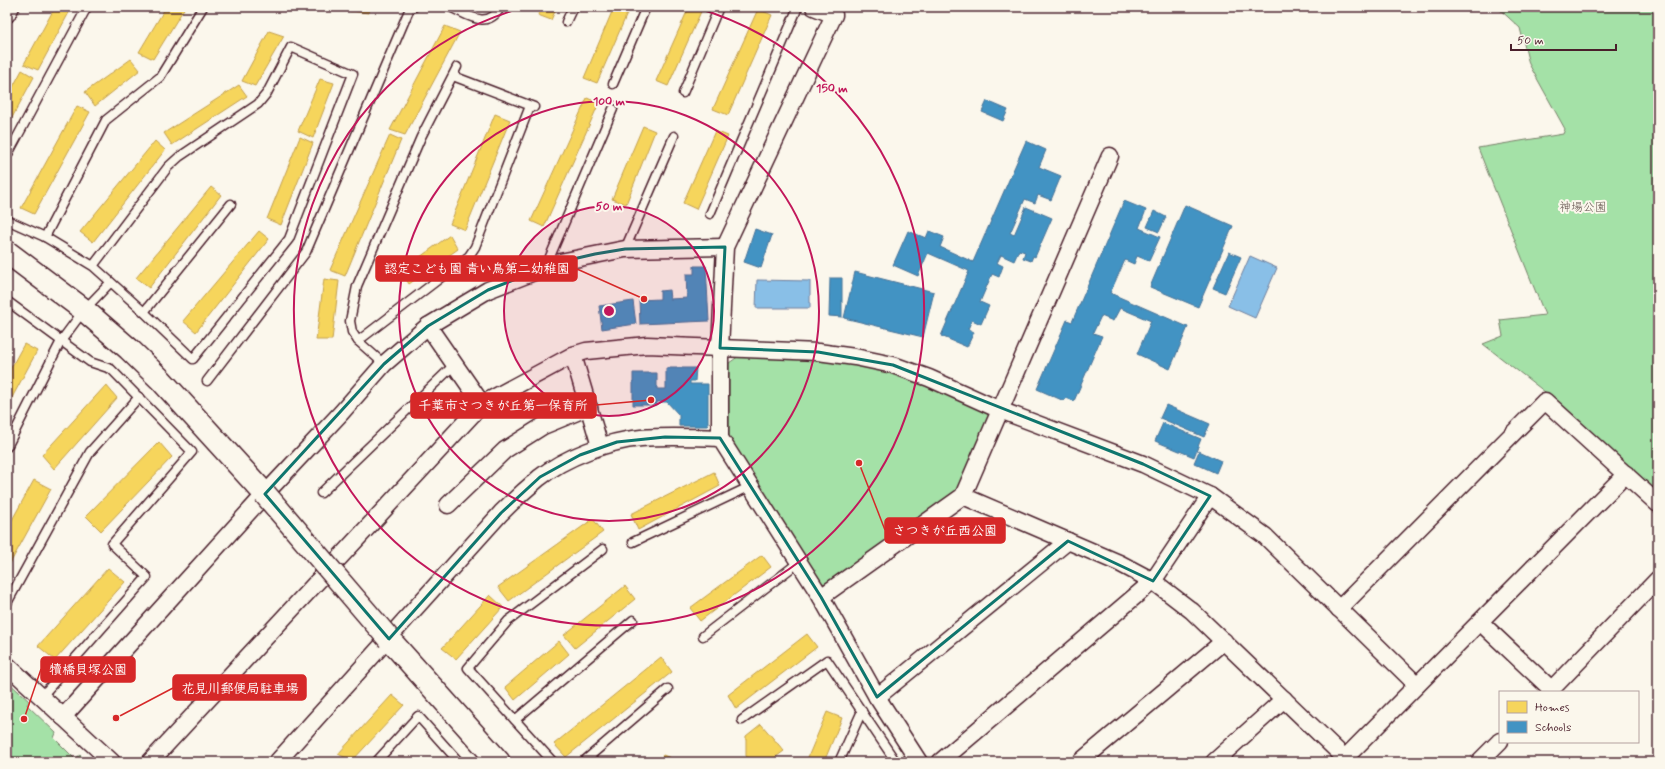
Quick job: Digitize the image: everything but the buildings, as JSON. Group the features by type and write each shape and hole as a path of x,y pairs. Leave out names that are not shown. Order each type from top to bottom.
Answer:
{"street":[{"path":"7,14 11,7"},
{"path":"814,7 834,15 725,247 720,348 720,438 821,597 877,697 919,762"},
{"path":"821,597 963,496 1110,156"},
{"path":"63,717 384,364 428,326 488,290 560,262 625,249 725,247"},
{"path":"7,252 84,310 129,349 161,380 265,494 389,639 499,762"},
{"path":"428,326 482,404"},
{"path":"150,762 482,404 574,355 586,351 647,345 818,352 855,357 893,365 929,378 1000,410 1143,464 1210,496 1265,536 1417,685"},
{"path":"574,355 600,446"},
{"path":"1339,609 1545,401 1658,504"},
{"path":"448,505 505,450 543,426 589,407"},
{"path":"276,762 389,639 501,513 540,477 600,446 639,438 720,438"},
{"path":"963,496 1068,540 1119,563 1153,581 1192,611 1284,699 1345,761 1417,685 1626,474"},
{"path":"940,762 1153,581 1210,496"},
{"path":"877,697 1068,540"},
{"path":"1480,622 1550,691 1658,579"},
{"path":"1080,762 1224,641"},
{"path":"7,665 112,762"},
{"path":"1214,762 1284,699"},
{"path":"1479,762 1499,742"}],"lane":[{"path":"7,156 87,7"},
{"path":"44,237 106,120 160,77 203,7"},
{"path":"207,381 306,252 410,8 414,7"},
{"path":"450,7 478,20 488,20 495,16 501,7"},
{"path":"566,22 572,7"},
{"path":"613,84 646,7"},
{"path":"683,93 719,7"},
{"path":"710,214 798,7"},
{"path":"7,220 44,237 93,266 193,359 289,239 353,74 292,47 267,93 258,104 179,156 168,167 93,266"},
{"path":"384,364 358,341 352,332 350,321 356,286 421,136 457,67"},
{"path":"358,341 469,256 475,246 532,107 453,76"},
{"path":"546,267 613,108"},
{"path":"625,249 674,136"},
{"path":"144,312 231,204"},
{"path":"7,447 61,341 84,310 110,283"},
{"path":"7,301 90,362 111,369 192,452 112,544 147,577 41,697"},
{"path":"321,493 455,364"},
{"path":"7,603 90,452 139,397"},
{"path":"633,542 751,486"},
{"path":"553,762 468,668 508,621 604,549"},
{"path":"703,636 799,562"},
{"path":"515,720 634,620"},
{"path":"742,720 827,660 896,762"},
{"path":"583,762 668,689"},
{"path":"839,762 862,711"},
{"path":"376,762 418,716 459,762"}],"highlighted area":[{"path":"725,247 720,348 818,352 893,365 1143,464 1210,496 1153,581 1068,541 877,697 821,597 720,438 665,437 617,442 580,455 540,477 501,513 389,639 265,494 384,364 428,326 488,290 560,262 595,254 625,249"}],"green space":[{"name":"神場公園","path":"1497,7 1658,7 1658,496 1567,409 1483,344 1503,336 1500,320 1545,315 1478,148 1563,134 1565,129 1529,64 1520,28"},
{"path":"739,356 830,361 848,363 884,371 925,385 990,411 992,418 960,490 826,584 818,582 729,436 729,363"},
{"path":"7,681 29,701 27,705 56,733 54,738 75,759 80,755 87,762 7,762"}],"water":[{"path":"1250,256 1277,268 1255,318 1228,306"},
{"path":"757,280 810,281 810,308 756,308"}],"place":[{"name":"認定こども園 青い鳥第二幼稚園","path":"644,299"},
{"name":"千葉市さつきが丘第一保育所","path":"651,400"},
{"name":"さつきが丘西公園","path":"859,463"},
{"name":"花見川郵便局駐車場","path":"116,718"},
{"name":"犢橋貝塚公園","path":"24,719"}]}
